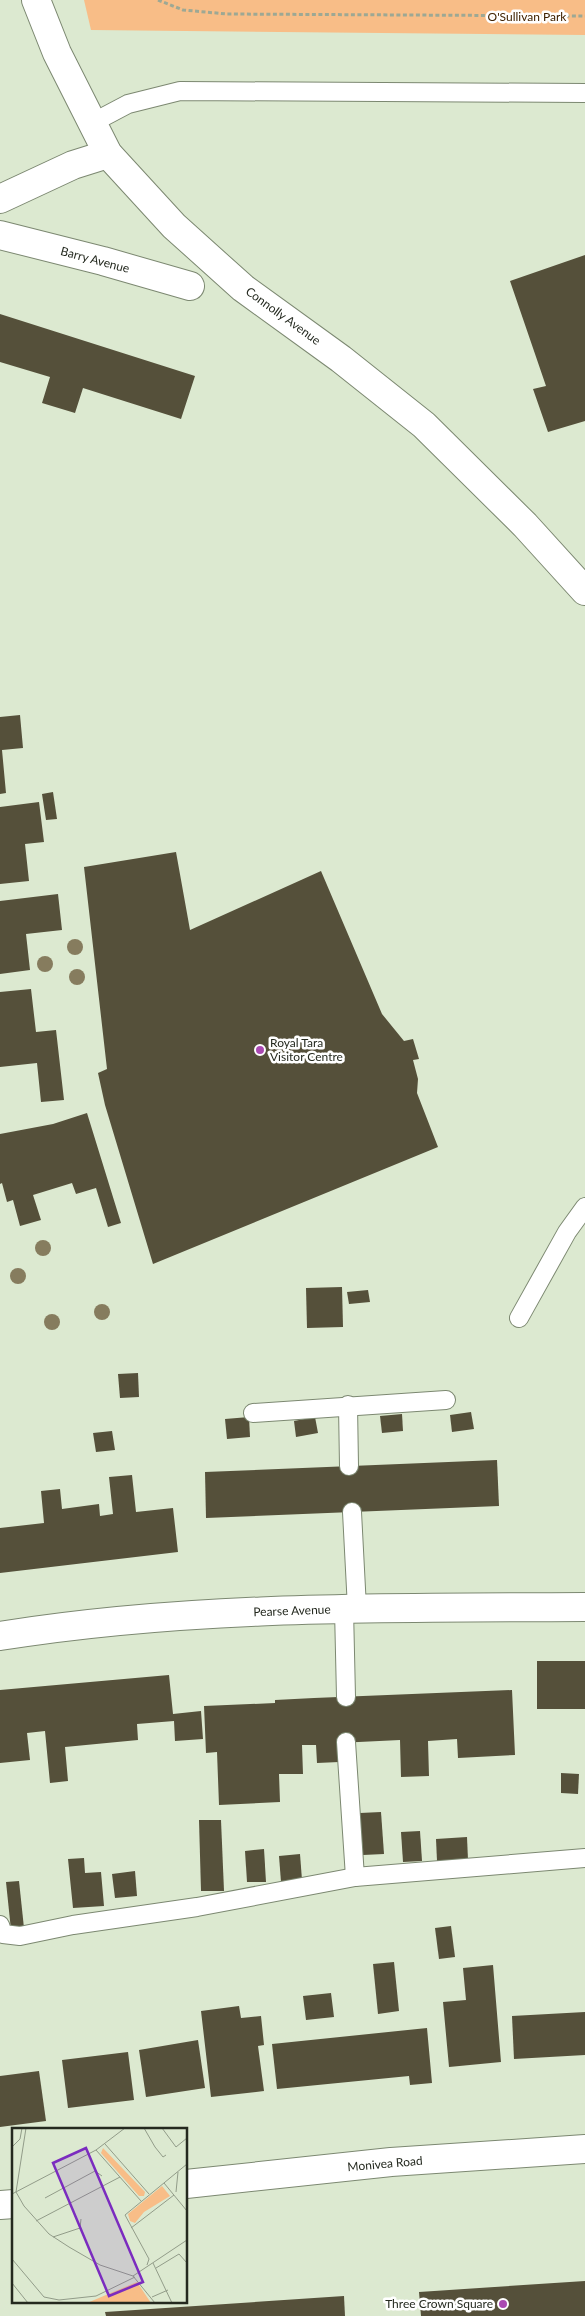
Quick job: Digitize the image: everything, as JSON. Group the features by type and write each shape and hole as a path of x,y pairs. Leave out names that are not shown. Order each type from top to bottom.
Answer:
{"street":[{"name":"Connolly Avenue","path":"36,0 57,53 108,154 174,226 243,288 341,359 424,425 524,525 585,591"},
{"path":"0,199 73,165 108,154"},
{"name":"Barry Avenue","path":"0,235 103,261 190,286"},
{"name":"Pearse Avenue","path":"0,1636 175,1615 351,1608 585,1607"},
{"name":"Monivea Road","path":"188,2184 391,2162 585,2149"}],"lane":[{"path":"92,123 128,104 180,90 585,93"},
{"path":"519,1318 567,1232 585,1206"},
{"path":"253,1413 348,1405 446,1400"},
{"path":"348,1405 349,1466"},
{"path":"346,1697 351,1608 352,1512"},
{"path":"346,1742 355,1877"},
{"path":"0,1925 3,1934 20,1936 73,1925 198,1907 355,1877 585,1858"}],"path":[{"path":"158,0 183,10 227,14 585,16"}],"green space":[{"name":"O'Sullivan Park","path":"84,0 585,0 585,35 91,30"}],"building":[{"path":"585,255 585,421 548,432 533,389 546,386 510,281"},
{"path":"0,314 195,376 181,419 83,388 75,413 42,403 50,377 0,362"},
{"path":"20,715 23,748 2,750 6,793 0,794 0,717"},
{"path":"53,792 57,819 46,820 42,794"},
{"path":"39,802 44,842 25,844 29,881 0,884 0,807"},
{"name":"Royal Tara Visitor Centre","path":"176,852 190,930 321,871 382,1014 404,1041 413,1039 419,1059 413,1060 418,1079 417,1093 438,1147 153,1264 105,1105 98,1073 107,1069 84,867"},
{"path":"58,894 62,930 26,934 30,970 0,974 0,901"},
{"path":"31,989 36,1032 56,1030 64,1100 41,1102 37,1063 0,1067 0,992"},
{"path":"87,1113 121,1223 108,1227 96,1188 76,1194 72,1183 33,1195 41,1220 20,1226 13,1200 7,1202 2,1183 0,1184 0,1134 53,1124"},
{"path":"342,1287 343,1327 307,1328 306,1288"},
{"path":"368,1290 370,1302 349,1304 347,1292"},
{"path":"138,1373 139,1397 120,1398 118,1374"},
{"path":"471,1412 474,1429 452,1432 450,1415"},
{"path":"402,1414 403,1431 382,1433 380,1416"},
{"path":"249,1417 250,1437 227,1439 225,1419"},
{"path":"315,1417 318,1433 296,1437 294,1421"},
{"path":"112,1431 115,1450 96,1452 93,1433"},
{"path":"497,1460 499,1506 206,1518 205,1472"},
{"path":"132,1475 136,1512 173,1508 178,1552 0,1573 0,1528 44,1523 41,1491 60,1489 62,1509 99,1504 100,1516 113,1514 109,1477"},
{"path":"537,1661 585,1661 585,1709 537,1709"},
{"path":"169,1675 173,1714 201,1711 203,1739 175,1741 174,1721 137,1724 138,1740 65,1747 68,1781 50,1783 45,1731 27,1733 30,1760 0,1763 0,1690"},
{"path":"512,1690 515,1755 458,1758 457,1739 428,1741 429,1776 401,1777 400,1740 338,1743 339,1762 317,1763 316,1745 302,1745 303,1774 279,1774 280,1802 219,1805 217,1752 206,1753 204,1706 275,1703 275,1700"},
{"path":"561,1773 579,1774 578,1794 561,1793"},
{"path":"381,1812 384,1854 363,1855 360,1813"},
{"path":"199,1820 221,1820 224,1891 201,1891"},
{"path":"420,1831 422,1861 403,1862 401,1832"},
{"path":"467,1837 468,1860 437,1861 436,1839"},
{"path":"264,1849 266,1882 247,1882 245,1851"},
{"path":"300,1854 302,1880 281,1882 279,1856"},
{"path":"84,1858 85,1873 101,1872 104,1906 73,1908 68,1859"},
{"path":"135,1871 137,1896 115,1898 112,1874"},
{"path":"19,1881 24,1928 11,1930 6,1882"},
{"path":"451,1926 455,1957 439,1959 435,1928"},
{"path":"394,1962 399,2011 378,2014 373,1964"},
{"path":"493,1965 501,2062 449,2067 443,2002 466,2000 463,1968"},
{"path":"331,1993 334,2017 306,2020 303,1996"},
{"path":"239,2006 241,2018 261,2016 264,2045 258,2046 264,2091 211,2097 201,2011"},
{"path":"585,2012 585,2055 514,2059 512,2016"},
{"path":"427,2028 432,2083 410,2085 409,2076 277,2089 272,2044"},
{"path":"198,2040 205,2088 146,2097 139,2050"},
{"path":"128,2052 134,2100 68,2108 62,2060"},
{"path":"39,2071 46,2121 0,2127 0,2076"},
{"name":"Three Crown Square","path":"585,2281 585,2316 421,2316 419,2292"},
{"path":"344,2296 345,2316 106,2316 105,2312"}],"place":[{"name":"Royal Tara Visitor Centre","path":"260,1050"},
{"name":"Three Crown Square","path":"503,2304"}]}
